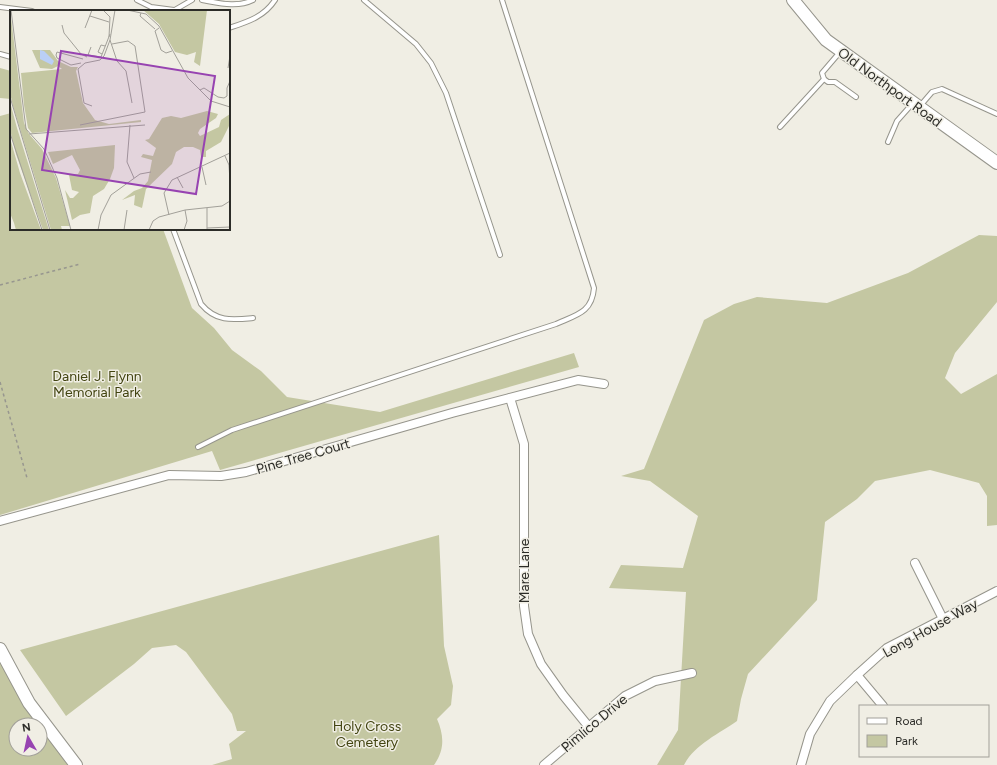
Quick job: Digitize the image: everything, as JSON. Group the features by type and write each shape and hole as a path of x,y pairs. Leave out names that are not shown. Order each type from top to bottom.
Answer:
{"main road":[{"name":"Old Northport Road","path":"792,0 826,40 997,164"},
{"path":"0,648 30,703 76,765"}],"street":[{"name":"Pine Tree Court","path":"0,520 169,475 221,476 246,472 578,380 604,384"},
{"name":"Mare Lane","path":"510,398 524,444 524,606 528,634 541,664 563,695 589,726"},
{"path":"915,563 943,619"},
{"name":"Long House Way","path":"801,765 810,734 830,701 887,648 997,591"},
{"name":"Pimlico Drive","path":"544,765 625,696 655,681 692,673"},
{"path":"857,675 882,705"}],"lane":[{"path":"137,0 151,7 168,10"},
{"path":"175,10 192,0"},
{"path":"202,0 222,4 245,4 253,0"},
{"path":"230,28 255,20 270,7 275,0"},
{"path":"364,0 416,44 431,62 446,93 500,255"},
{"path":"198,446 232,430 556,324 586,310 593,297 594,288 502,0"},
{"path":"0,7 24,10"},
{"path":"841,51 822,73 824,79 828,82 834,82 856,97"},
{"path":"0,54 10,58"},
{"path":"780,127 824,79"},
{"path":"888,142 897,121 932,92 942,89 997,114"},
{"path":"173,230 201,304 209,313 230,320 253,318"}],"path":[{"path":"0,285 80,264"},
{"path":"0,382 26,478"}],"green space":[{"path":"0,68 10,71 10,99 0,98"},
{"name":"Daniel J. Flynn Memorial Park","path":"10,113 10,230 163,230 192,308 214,328 232,350 261,371 287,397 380,412 574,353 579,367 220,470 212,451 0,515 0,116"},
{"path":"979,235 997,236 997,302 955,353 945,378 961,394 997,374 997,525 987,526 987,496 979,483 930,470 875,481 857,499 825,522 817,600 748,674 737,721 701,745 688,758 684,765 657,765 678,730 686,592 609,588 621,565 683,568 698,516 650,481 621,476 644,469 704,320 734,304 757,297 827,303 908,273"},
{"name":"Holy Cross Cemetery","path":"439,535 444,646 453,686 451,705 437,719 441,731 442,748 434,765 212,765 232,759 229,744 246,731 237,731 232,714 186,652 176,645 152,648 134,664 66,716 20,650"},
{"path":"0,663 39,717 8,717 8,757 48,757 48,730 73,765 0,765"}]}
